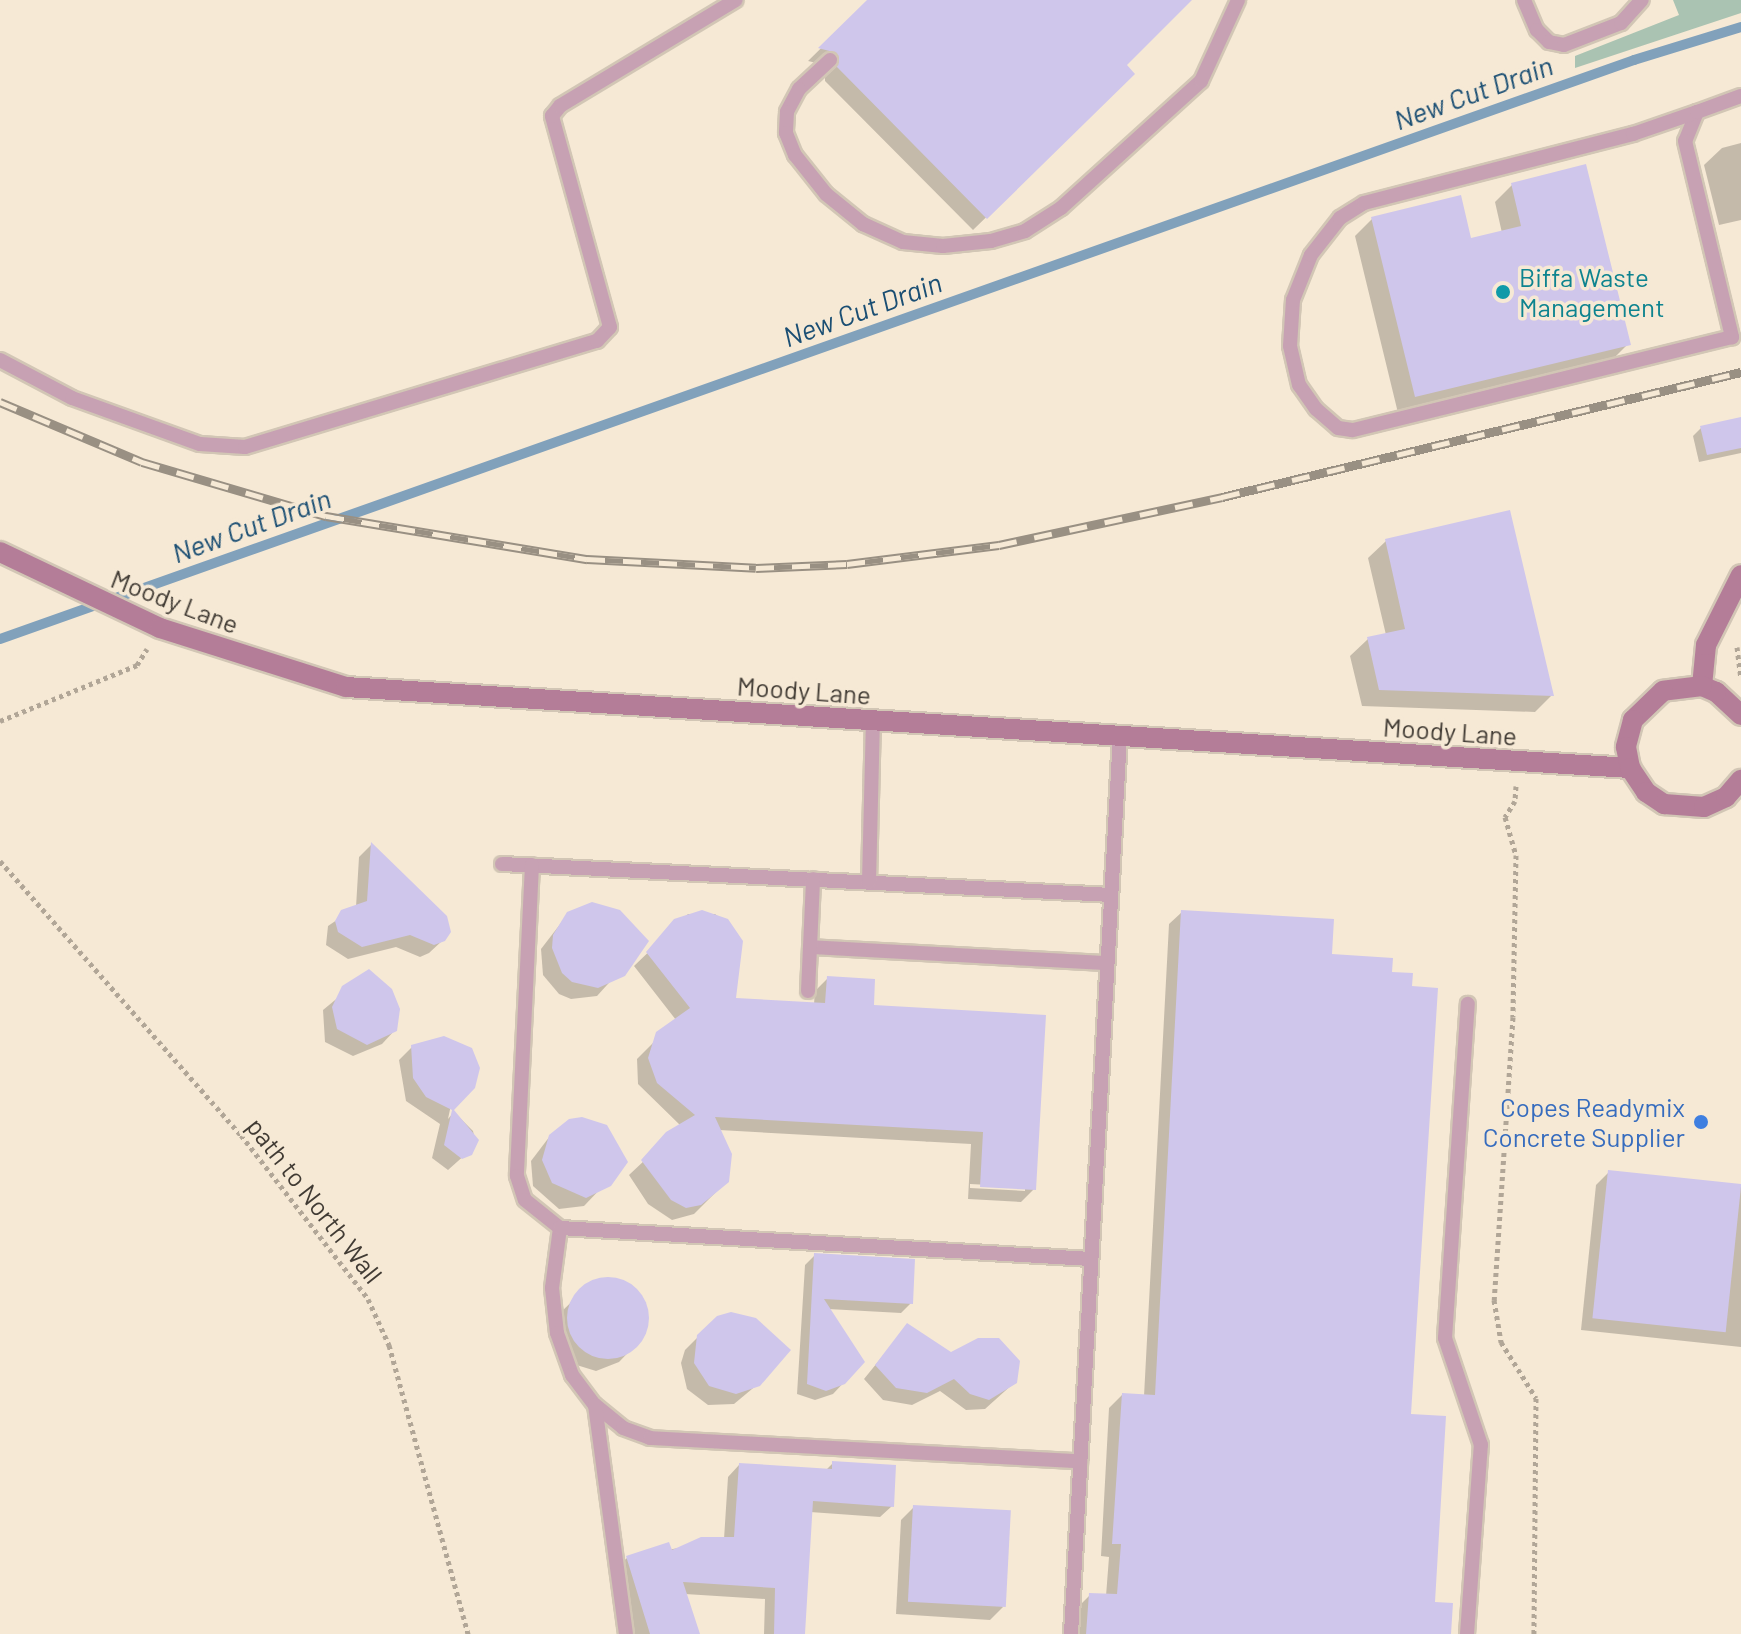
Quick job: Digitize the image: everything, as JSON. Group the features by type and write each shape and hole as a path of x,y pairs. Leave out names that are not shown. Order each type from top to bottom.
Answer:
{"street":[{"name":"Moody Lane","path":"0,552 129,614 346,687 1630,768"},
{"path":"1702,686 1706,645 1741,575"},
{"path":"1741,715 1716,692 1702,686 1663,691 1645,703 1633,720 1626,747 1630,768 1646,792 1682,809 1704,807 1726,797 1741,780"}],"lane":[{"path":"0,360 72,398 200,444 245,447 597,341 610,327 552,116 560,106 736,0"},
{"path":"830,60 799,89 787,112 786,133 795,155 826,194 863,224 903,242 943,246 991,241 1025,231 1061,208 1201,81 1238,0"},
{"path":"1524,0 1537,30 1549,42 1564,45 1621,23 1642,0"},
{"path":"1697,112 1685,141 1732,337 1352,430 1338,428 1316,409 1299,385 1290,346 1293,300 1311,255 1340,218 1364,203 1633,134 1741,96"},
{"path":"869,882 873,720"},
{"path":"1071,1634 1120,736"},
{"path":"502,864 1111,895"},
{"path":"532,865 517,1176 525,1200 560,1228 1091,1259"},
{"path":"808,991 813,879"},
{"path":"810,947 1107,963"},
{"path":"1467,1634 1481,1445 1445,1338 1468,1004"},
{"path":"560,1228 552,1288 557,1333 572,1375 595,1405 623,1428 650,1438 1080,1461"},
{"path":"595,1405 626,1634"}],"path":[{"path":"0,721 137,665 148,647"},
{"path":"1518,761 1515,801 1505,817 1516,855 1513,1017 1494,1300 1501,1342 1536,1398 1534,1634"},
{"name":"path to North Wall","path":"0,861 241,1135 368,1299 389,1345 468,1634"}],"green space":[{"path":"1673,0 1741,0 1741,13 1575,68 1575,56 1679,15"}],"building":[{"path":"867,0 1192,0 1127,65 1135,74 987,219 837,67 837,53 818,48"},
{"name":"Biffa Waste Management","path":"1586,164 1631,345 1415,397 1371,217 1461,195 1471,238 1521,226 1511,183"},
{"path":"1741,417 1741,448 1707,455 1700,426"},
{"path":"1510,510 1554,696 1379,690 1367,637 1405,629 1385,539"},
{"path":"371,842 447,916 451,932 445,941 434,945 410,935 362,947 338,932 335,921 341,910 367,901"},
{"path":"592,902 620,910 649,941 625,976 598,988 572,982 562,973 552,948 553,935 567,912"},
{"path":"702,910 728,919 743,941 736,998 825,1003 827,976 875,979 874,1005 1046,1015 1036,1190 980,1187 983,1132 715,1117 732,1154 729,1182 701,1205 686,1208 671,1200 641,1160 666,1132 695,1115 657,1083 648,1058 656,1032 690,1008 646,952 674,919"},
{"path":"1181,910 1334,919 1332,954 1393,958 1392,972 1413,973 1412,986 1438,988 1411,1414 1446,1416 1435,1602 1453,1603 1451,1634 1086,1634 1089,1593 1117,1594 1121,1544 1112,1544 1122,1393 1155,1395"},
{"path":"369,969 392,989 400,1009 397,1031 367,1045 337,1029 332,1007 342,986"},
{"path":"444,1036 472,1048 480,1068 475,1088 454,1110 479,1140 472,1155 462,1159 444,1145 452,1110 426,1097 413,1078 411,1045"},
{"path":"582,1117 607,1125 628,1162 611,1186 586,1198 552,1183 542,1160 549,1135 569,1119"},
{"path":"1608,1170 1741,1184 1726,1332 1592,1318"},
{"path":"814,1253 915,1259 913,1304 824,1299 865,1362 845,1384 826,1391 807,1384"},
{"path":"608,1277 624,1280 637,1289 646,1302 649,1318 646,1334 637,1347 624,1356 608,1359 592,1356 579,1347 570,1334 567,1318 570,1302 579,1289 592,1280"},
{"path":"731,1312 756,1318 791,1350 760,1386 736,1394 709,1386 694,1363 697,1335 717,1316"},
{"path":"907,1323 951,1352 978,1338 999,1338 1020,1361 1017,1383 989,1400 970,1394 954,1379 927,1393 896,1388 875,1365"},
{"path":"832,1461 896,1465 894,1507 813,1501 805,1634 774,1634 775,1588 683,1582 700,1634 650,1634 626,1556 669,1542 672,1550 701,1537 734,1537 739,1463 832,1469"},
{"path":"913,1505 1011,1510 1006,1607 908,1602"}],"waterway":[{"name":"New Cut Drain","path":"0,639 1634,60 1741,27"}],"railway":[{"path":"0,402 142,462 326,516 587,559 756,568 847,564 999,545 1222,497 1741,372"}],"place":[{"name":"Biffa Waste Management","path":"1503,292"},
{"name":"Copes Readymix Concrete Supplier","path":"1701,1122"}]}
